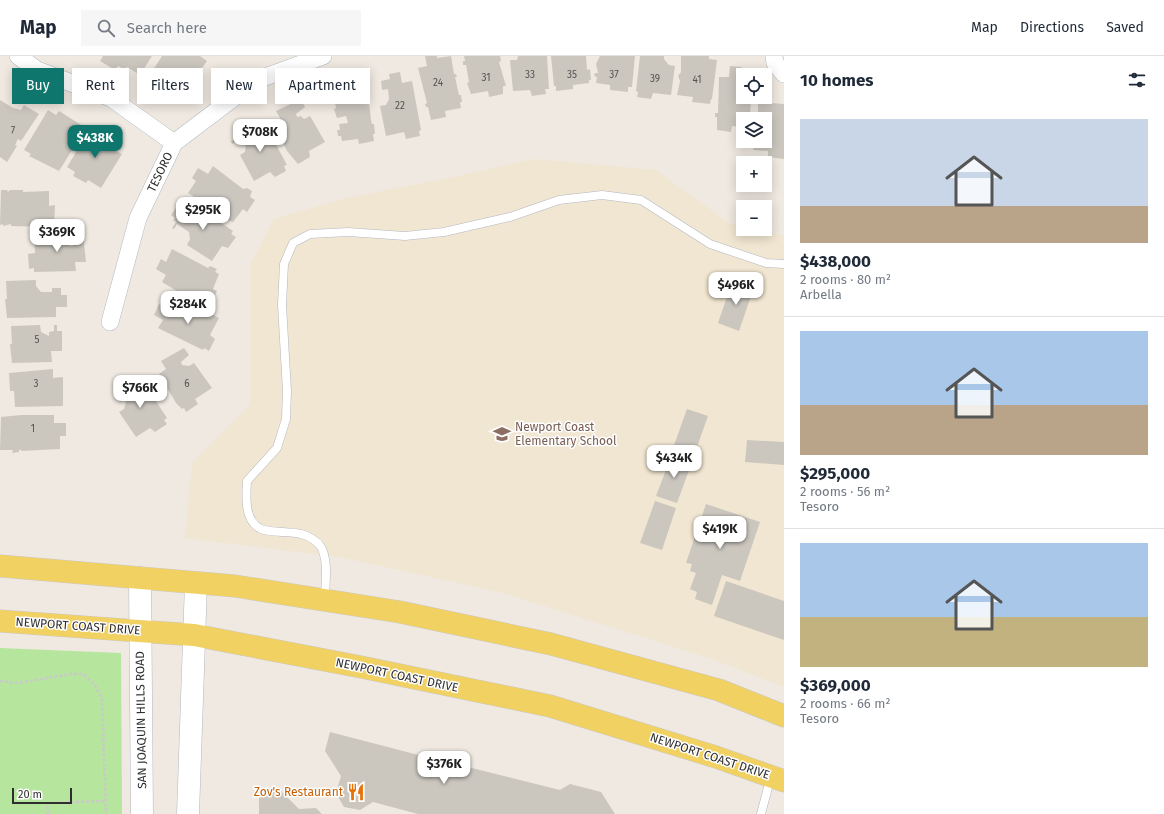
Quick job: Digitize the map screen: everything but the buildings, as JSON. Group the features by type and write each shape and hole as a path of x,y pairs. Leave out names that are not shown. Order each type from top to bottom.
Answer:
{"main road":[{"path":"0,566 235,586 400,612 551,644 719,690 784,716"},
{"name":"SAN JOAQUIN HILLS ROAD","path":"140,578 142,814"},
{"path":"188,814 196,583"},
{"name":"NEWPORT COAST DRIVE","path":"0,621 194,635 361,667 550,706 778,778"}],"street":[{"path":"18,56 37,70 111,98 174,143"},
{"name":"TESORO","path":"110,322 138,218 174,143 257,80 323,56"},
{"path":"774,56 775,63 784,74"}],"lane":[{"path":"325,599 325,570 321,547 310,536 291,531 261,529 251,520 246,503 247,481 278,448 286,419 287,392 282,305 284,264 293,243 310,234 348,232 405,236 444,232 510,217 559,200 602,195 641,200 710,244 766,263 784,264"},
{"path":"761,814 778,778"}],"path":[{"path":"0,681 17,683 71,674 83,674 95,685 102,698 106,814"},
{"path":"48,814 47,803 106,801"}],"shaded area":[{"name":"Newport Coast Elementary School","path":"534,159 656,170 729,223 736,224 736,236 772,236 772,233 784,236 784,687 715,660 503,593 340,557 185,538 192,463 250,405 250,265 274,219 346,198 449,178"}],"green space":[{"path":"0,648 121,653 122,814 0,814"}],"place":[{"name":"Newport Coast Elementary School","path":"502,434"},
{"name":"Zov's Restaurant","path":"356,792"}]}
